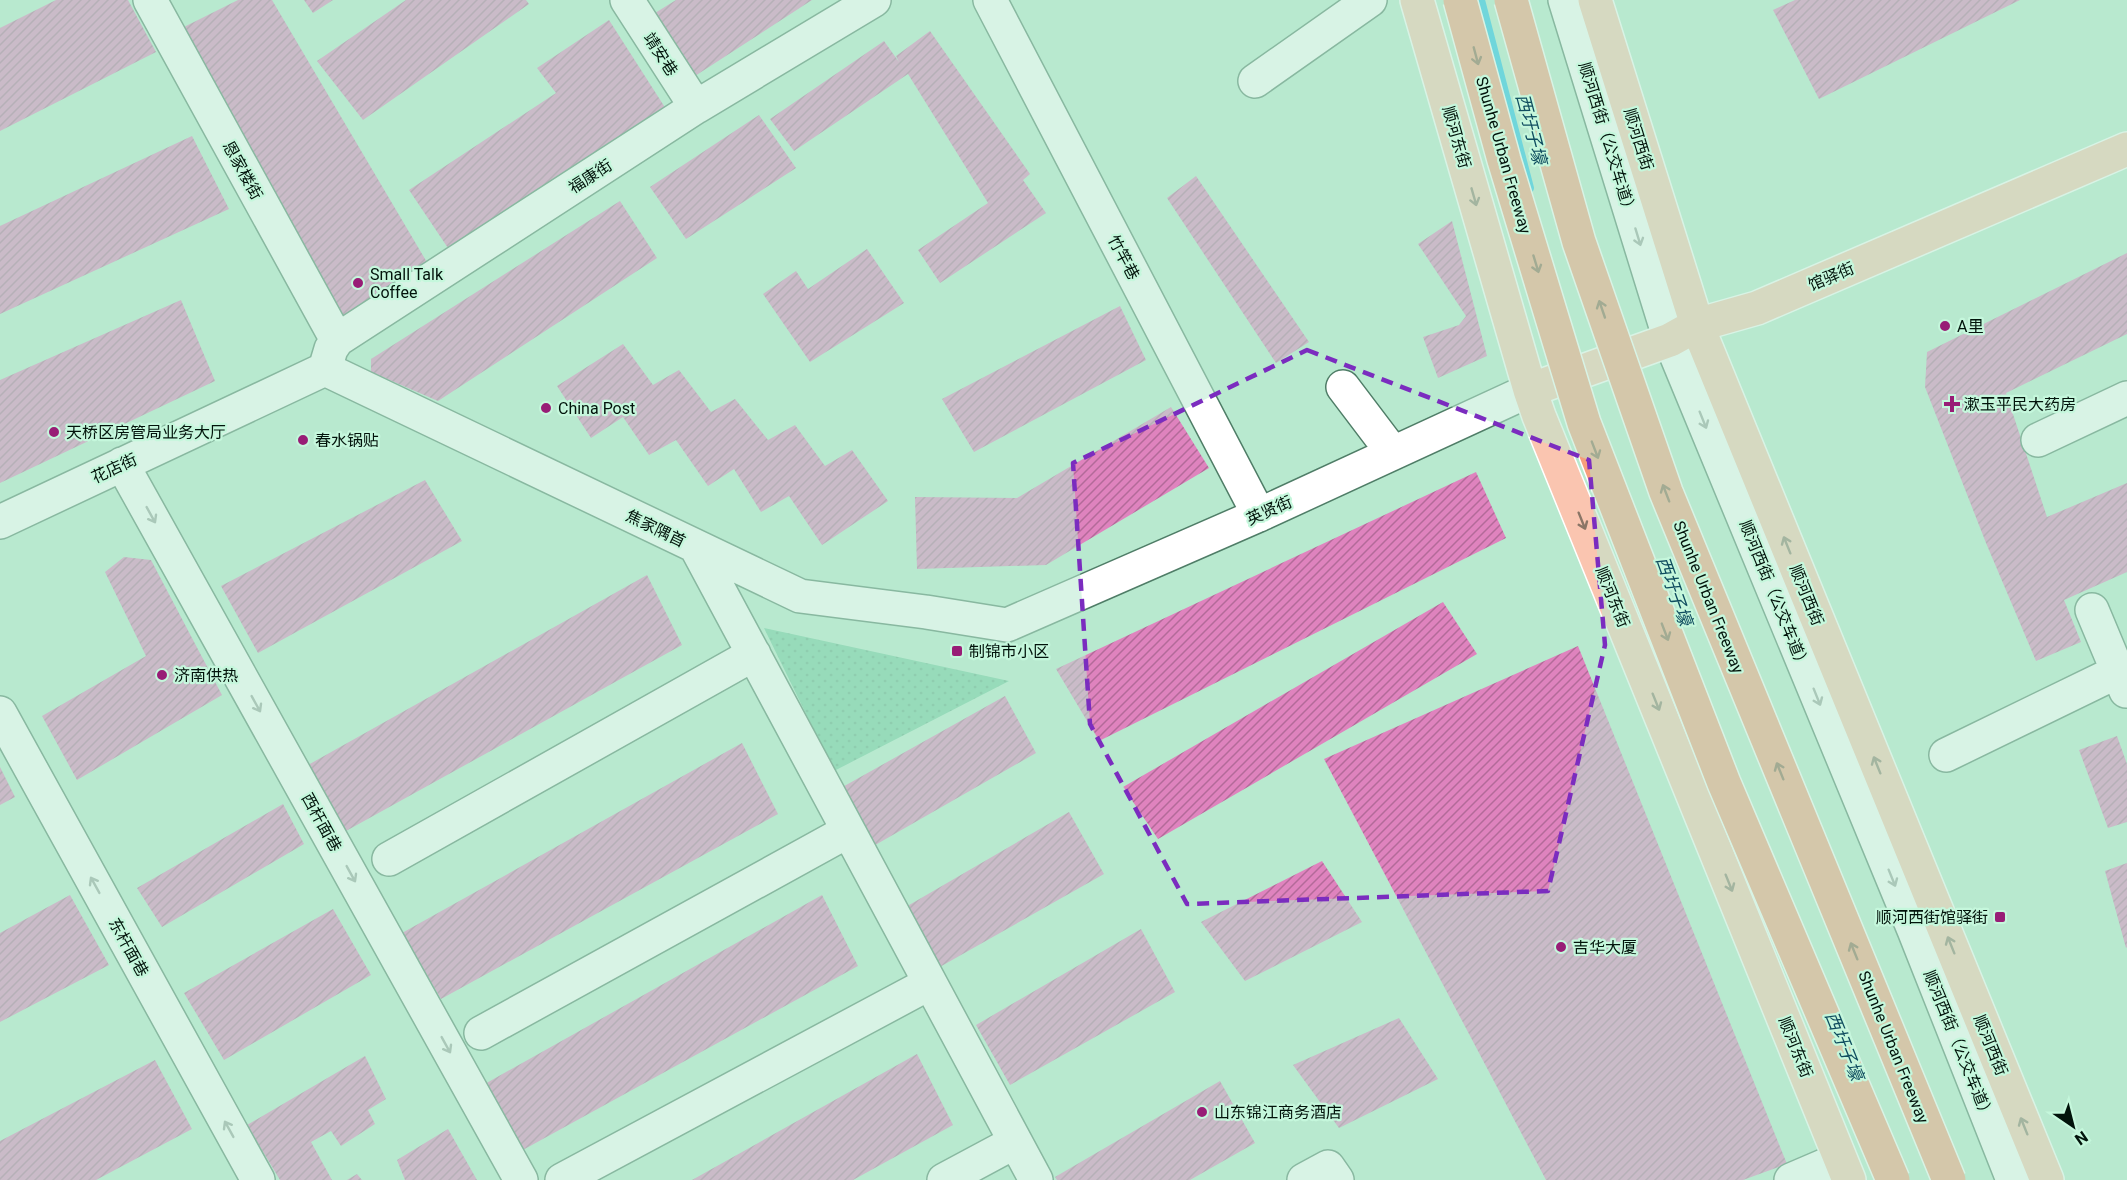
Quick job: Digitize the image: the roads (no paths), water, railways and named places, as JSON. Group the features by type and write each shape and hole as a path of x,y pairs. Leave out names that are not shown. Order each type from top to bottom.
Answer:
{"highway":[{"name":"Shunhe Urban Freeway","path":"1460,0 1504,160 1584,423 1724,783 1893,1180"},
{"name":"Shunhe Urban Freeway","path":"1511,0 1579,242 1666,492 1948,1180"}],"main road":[{"name":"顺河东街","path":"1417,0 1542,405 1845,1170"},
{"name":"顺河西街","path":"1595,0 1683,333 2047,1180"},
{"name":"馆驿街","path":"1542,405 1683,333 1757,308 2127,149"}],"street":[{"name":"恩家楼街","path":"150,0 331,354"},
{"name":"靖安巷","path":"627,0 696,107"},
{"name":"福康街","path":"331,354 696,107 874,0"},
{"name":"竹竿巷","path":"990,0 1259,515"},
{"path":"1255,81 1370,0"},
{"name":"顺河西街（公交车道）","path":"1565,0 1683,333 2013,1180"},
{"name":"花店街","path":"0,522 122,464 331,354"},
{"name":"焦家隅首","path":"331,354 696,547 800,596 1006,625"},
{"path":"1343,387 1393,453"},
{"path":"2038,440 2127,398"},
{"name":"英贤街","path":"1006,625 1259,515 1393,453 1542,405"},
{"name":"西杆面巷","path":"122,464 521,1180"},
{"path":"696,547 1036,1180"},
{"path":"1946,755 2124,677 2092,610"},
{"path":"389,859 754,654"},
{"name":"东杆面巷","path":"0,713 258,1180"},
{"path":"481,1033 848,831"},
{"path":"562,1180 930,982"},
{"path":"944,1180 1016,1142"},
{"path":"1791,1180 1845,1170"}],"waterway":[{"name":"西圩子壕","path":"1480,0 1529,188"}],"place":[{"name":"Small Talk Coffee","path":"358,283"},
{"name":"A里","path":"1945,326"},
{"name":"漱玉平民大药房","path":"1952,404"},
{"name":"China Post","path":"546,408"},
{"name":"天桥区房管局业务大厅","path":"54,432"},
{"name":"春水锅贴","path":"303,440"},
{"name":"制锦市小区","path":"957,651"},
{"name":"济南供热","path":"162,675"},
{"name":"顺河西街馆驿街","path":"2000,917"},
{"name":"吉华大厦","path":"1561,947"},
{"name":"山东锦江商务酒店","path":"1202,1112"}]}
